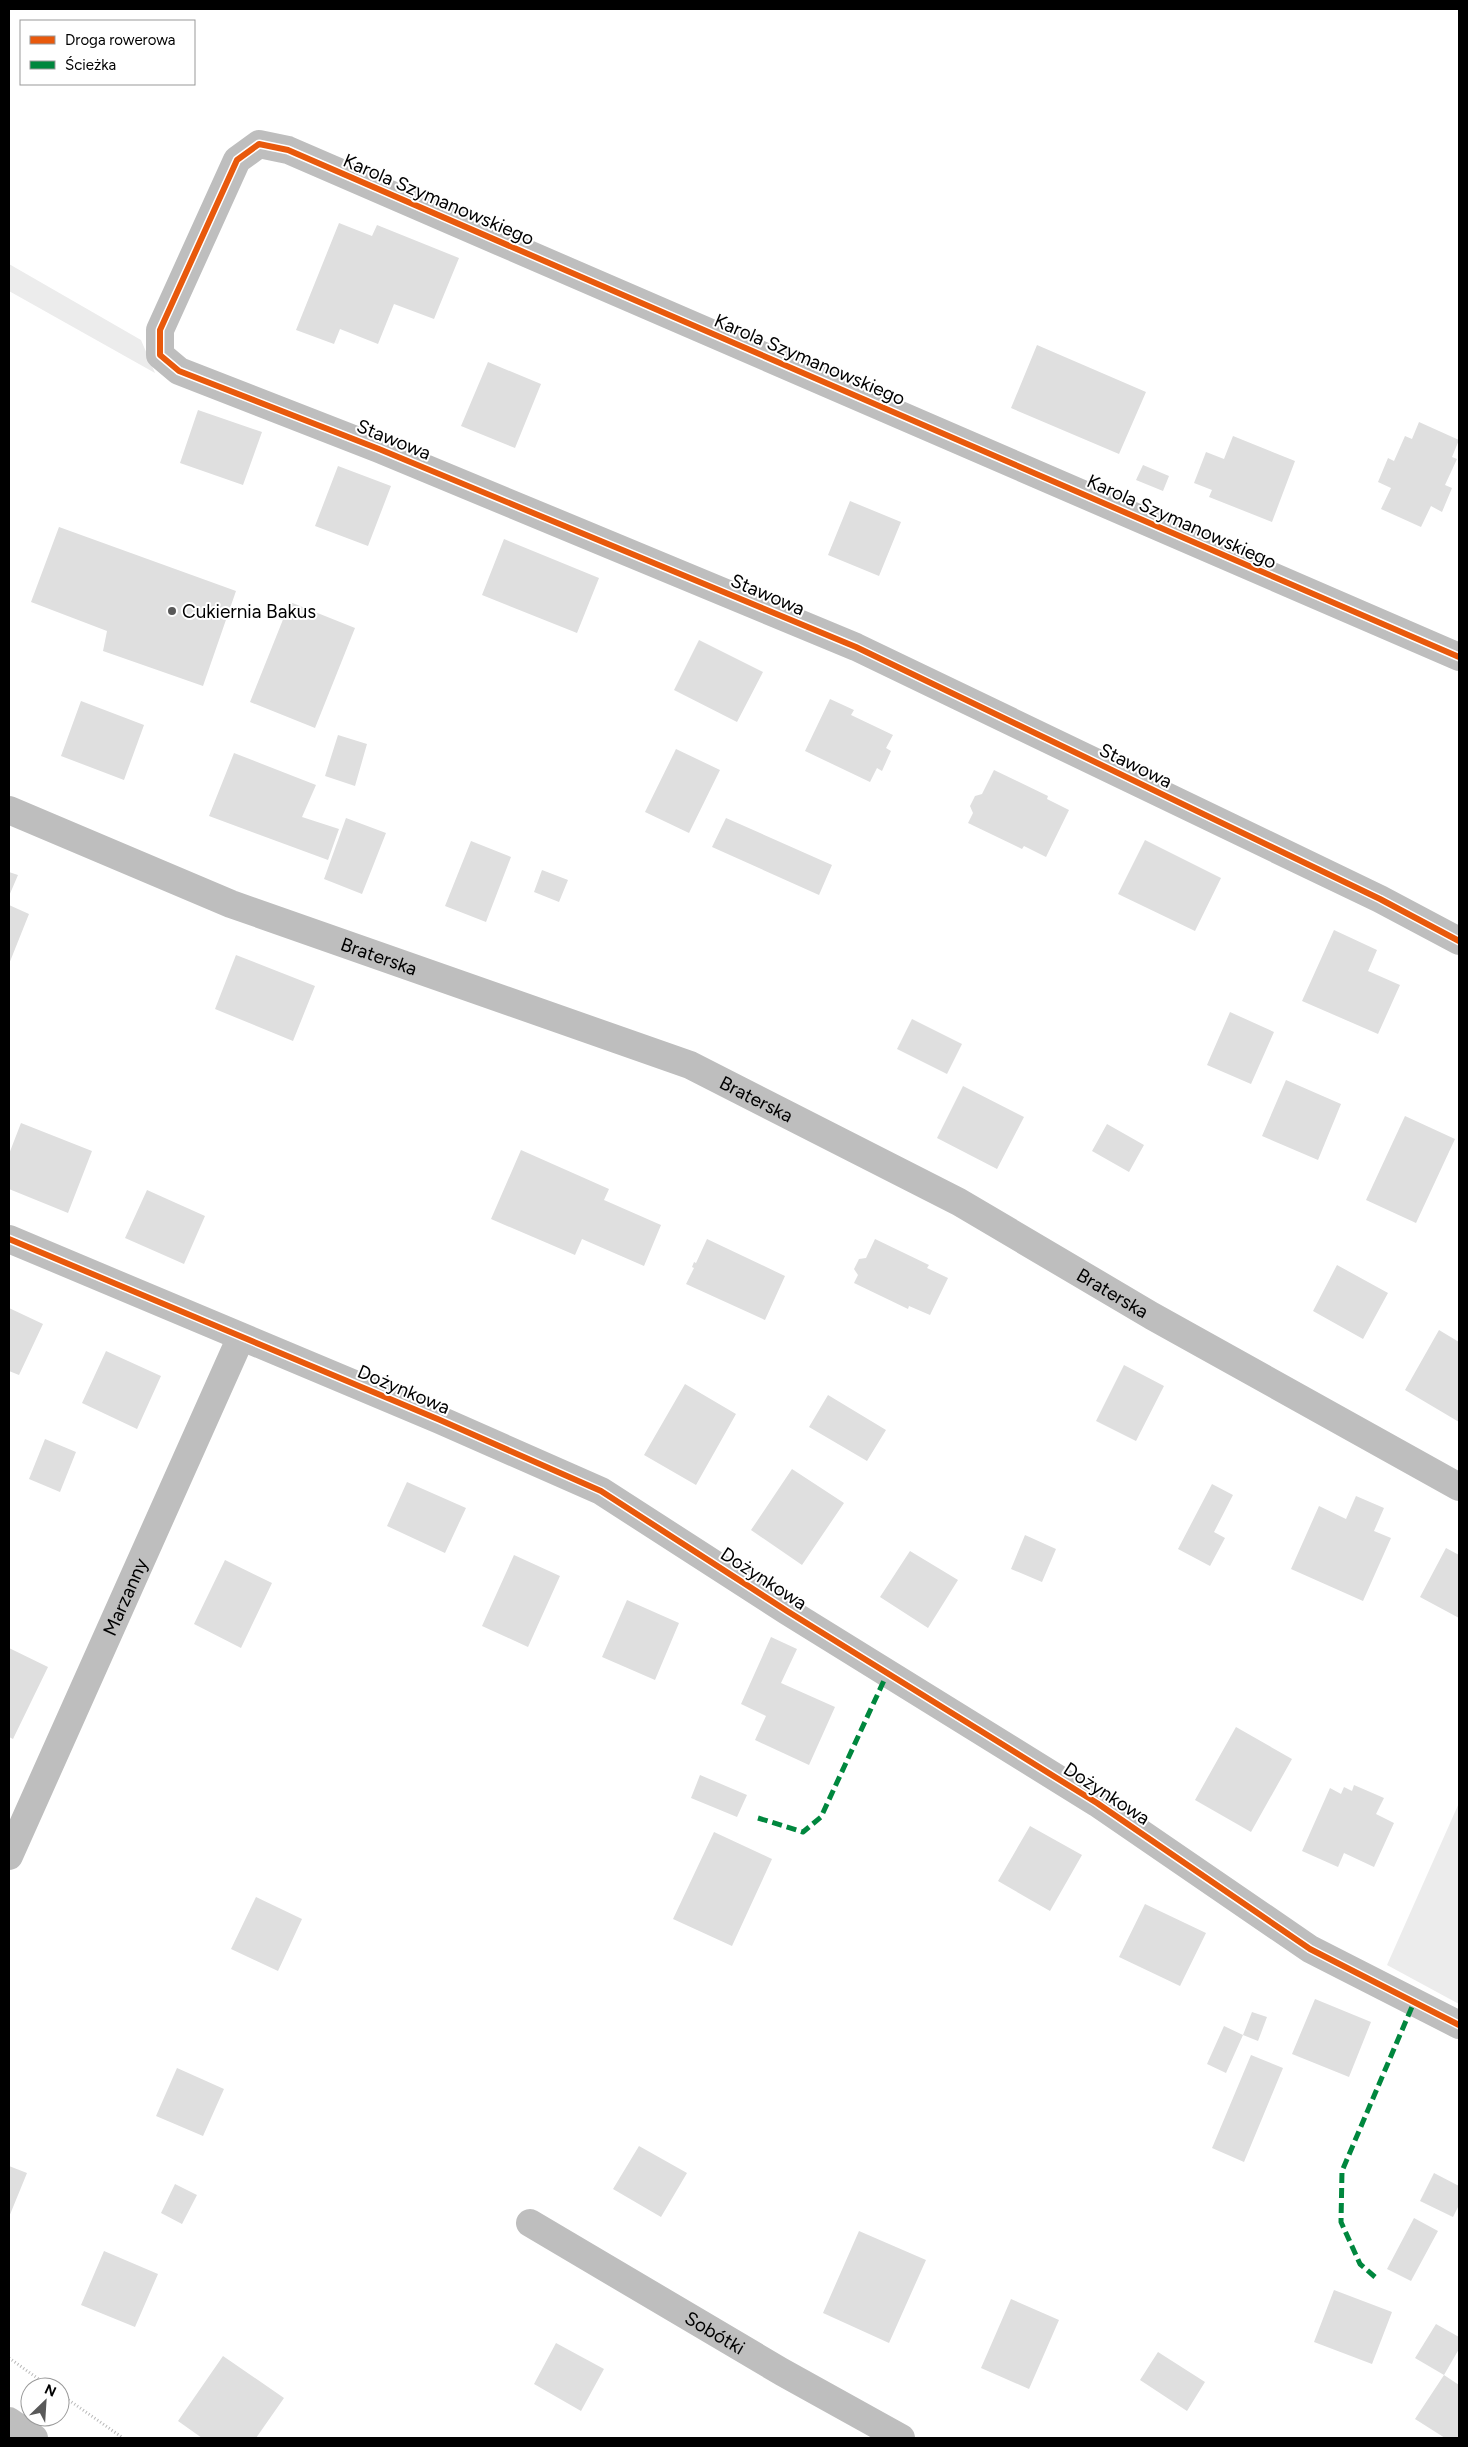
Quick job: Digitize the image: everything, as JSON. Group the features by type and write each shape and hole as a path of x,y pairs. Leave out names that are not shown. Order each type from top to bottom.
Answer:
{"street":[{"name":"Karola Szymanowskiego","path":"198,245 237,160 258,144 288,150 1459,657"},
{"name":"Stawowa","path":"198,245 160,330 160,355 179,371 379,449 856,647 1380,899 1459,941"},
{"name":"Braterska","path":"9,810 231,904 690,1065 959,1202 1152,1316 1459,1487"},
{"name":"Dożynkowa","path":"9,1239 440,1420 600,1491 787,1611 1097,1803 1310,1949 1459,2025"},
{"name":"Marzanny","path":"9,1856 17,1815 241,1337"},
{"name":"Sobótki","path":"530,2223 782,2372 901,2438"},
{"path":"9,2420 34,2438"}],"path":[{"path":"9,2358 36,2377"},
{"path":"70,2401 124,2438"}],"shaded area":[{"path":"9,264 141,340 155,373 9,291"},
{"path":"1459,1803 1459,2004 1387,1965"}],"building":[{"path":"339,223 372,236 377,225 459,258 434,319 394,304 378,344 340,329 334,344 296,330"},
{"path":"1037,345 1146,392 1119,454 1011,408"},
{"path":"488,362 541,384 515,448 461,426"},
{"path":"198,410 262,432 243,485 180,463"},
{"path":"1419,422 1459,440 1452,457 1457,459 1445,485 1452,488 1442,512 1431,506 1421,527 1381,509 1391,488 1378,482 1388,458 1394,461 1405,436 1412,439"},
{"path":"1233,436 1295,461 1272,522 1209,497 1212,490 1194,483 1206,452 1224,459"},
{"path":"1143,465 1169,476 1163,491 1136,480"},
{"path":"338,466 391,486 368,546 315,526"},
{"path":"850,501 901,522 879,576 828,555"},
{"name":"Cukiernia Bakus","path":"59,527 236,591 203,686 103,651 107,631 31,602"},
{"path":"504,539 599,578 577,633 482,595"},
{"path":"290,602 355,628 315,728 250,702"},
{"path":"699,640 763,672 737,722 674,690"},
{"path":"830,699 854,710 851,715 893,735 886,748 891,751 882,771 877,768 870,782 805,751"},
{"path":"81,701 144,725 124,780 61,756"},
{"path":"338,735 367,744 355,786 325,776"},
{"path":"676,749 720,770 689,833 645,812"},
{"path":"234,753 316,785 302,817 339,829 328,860 209,816"},
{"path":"994,770 1048,796 1047,799 1069,810 1046,857 1024,846 1022,849 968,823 973,813 970,806 975,796 982,794"},
{"path":"346,818 386,833 362,894 324,879"},
{"path":"726,818 832,865 819,895 712,847"},
{"path":"1145,840 1221,878 1195,931 1118,894"},
{"path":"471,841 511,857 486,922 445,906"},
{"path":"542,870 568,880 559,902 534,892"},
{"path":"9,872 18,875 9,896"},
{"path":"9,905 29,914 9,964"},
{"path":"1334,930 1377,950 1368,971 1400,985 1378,1034 1302,1001"},
{"path":"236,955 315,986 293,1041 215,1009"},
{"path":"1230,1012 1274,1032 1251,1084 1207,1065"},
{"path":"912,1019 962,1044 947,1074 897,1049"},
{"path":"1286,1080 1341,1104 1318,1160 1262,1136"},
{"path":"963,1086 1024,1117 997,1169 937,1138"},
{"path":"1405,1116 1455,1139 1416,1223 1366,1200"},
{"path":"21,1123 92,1151 68,1213 9,1189 9,1154"},
{"path":"1107,1124 1144,1145 1129,1172 1092,1151"},
{"path":"521,1150 609,1189 604,1200 661,1225 644,1266 582,1239 575,1255 491,1219"},
{"path":"147,1190 205,1216 184,1264 125,1238"},
{"path":"707,1239 785,1276 765,1320 686,1284 694,1268 692,1267 694,1262 696,1263"},
{"path":"875,1239 929,1265 927,1268 948,1278 930,1315 909,1306 908,1309 854,1283 858,1275 854,1269 859,1259 866,1258"},
{"path":"1337,1265 1388,1293 1363,1339 1313,1311"},
{"path":"9,1308 43,1324 19,1375 9,1371"},
{"path":"1439,1330 1459,1342 1459,1422 1405,1390"},
{"path":"106,1351 161,1376 137,1429 82,1403"},
{"path":"1124,1365 1164,1386 1136,1441 1096,1421"},
{"path":"685,1384 736,1414 696,1485 644,1455"},
{"path":"828,1395 886,1430 867,1461 809,1427"},
{"path":"45,1439 76,1452 60,1492 29,1479"},
{"path":"792,1469 844,1503 802,1565 751,1530"},
{"path":"407,1482 466,1508 445,1553 387,1526"},
{"path":"1212,1484 1233,1495 1214,1532 1225,1538 1210,1566 1178,1549"},
{"path":"1356,1496 1384,1508 1374,1531 1391,1538 1363,1601 1291,1569 1319,1506 1346,1519"},
{"path":"1025,1535 1056,1549 1042,1582 1011,1569"},
{"path":"1446,1548 1459,1555 1459,1618 1420,1597"},
{"path":"910,1551 958,1580 928,1628 880,1597"},
{"path":"514,1555 560,1576 528,1647 482,1626"},
{"path":"225,1560 272,1583 241,1648 194,1624"},
{"path":"627,1600 679,1623 655,1680 602,1657"},
{"path":"771,1637 797,1649 781,1683 835,1707 809,1765 755,1740 766,1716 741,1704"},
{"path":"9,1648 48,1667 13,1739 9,1737"},
{"path":"1236,1727 1292,1759 1251,1832 1195,1800"},
{"path":"700,1775 747,1795 737,1817 691,1798"},
{"path":"1354,1785 1384,1798 1376,1814 1394,1823 1374,1867 1344,1853 1338,1867 1302,1851 1330,1788 1341,1794 1344,1787 1352,1791"},
{"path":"1030,1826 1082,1855 1050,1911 998,1881"},
{"path":"714,1832 772,1859 732,1946 673,1919"},
{"path":"256,1897 302,1919 278,1971 231,1949"},
{"path":"1145,1904 1206,1933 1180,1986 1119,1957"},
{"path":"1315,1999 1371,2022 1349,2077 1292,2054"},
{"path":"1252,2012 1267,2017 1258,2041 1243,2035"},
{"path":"1224,2026 1243,2035 1226,2073 1207,2064"},
{"path":"1251,2055 1283,2068 1244,2162 1212,2148"},
{"path":"177,2068 224,2089 203,2136 156,2116"},
{"path":"639,2146 687,2173 661,2217 613,2189"},
{"path":"9,2166 27,2173 9,2217"},
{"path":"1434,2173 1459,2186 1459,2205 1453,2217 1420,2201"},
{"path":"175,2184 197,2195 182,2224 161,2213"},
{"path":"1414,2218 1438,2231 1411,2281 1387,2269"},
{"path":"859,2231 926,2260 889,2343 823,2313"},
{"path":"104,2251 158,2274 135,2327 81,2305"},
{"path":"1334,2290 1392,2312 1372,2364 1314,2342"},
{"path":"1011,2299 1059,2320 1029,2389 981,2368"},
{"path":"1436,2324 1459,2337 1459,2349 1444,2375 1415,2358"},
{"path":"556,2343 604,2369 581,2411 534,2384"},
{"path":"1158,2352 1205,2382 1187,2411 1140,2380"},
{"path":"223,2356 284,2398 256,2438 202,2438 178,2421"},
{"path":"1444,2375 1459,2385 1459,2438 1445,2438 1415,2419"}],"marked path":[{"path":"758,1818 803,1832 821,1817 887,1674"},
{"path":"1375,2277 1360,2264 1341,2222 1342,2171 1414,2002"}],"cycle path":[{"path":"1459,657 288,150 259,144 237,160 160,330 160,355 179,371 379,449 856,647 1380,899 1459,941"},
{"path":"9,1239 440,1420 601,1491 787,1611 1097,1803 1310,1949 1459,2025"}],"place":[{"name":"Cukiernia Bakus","path":"172,611"}]}
